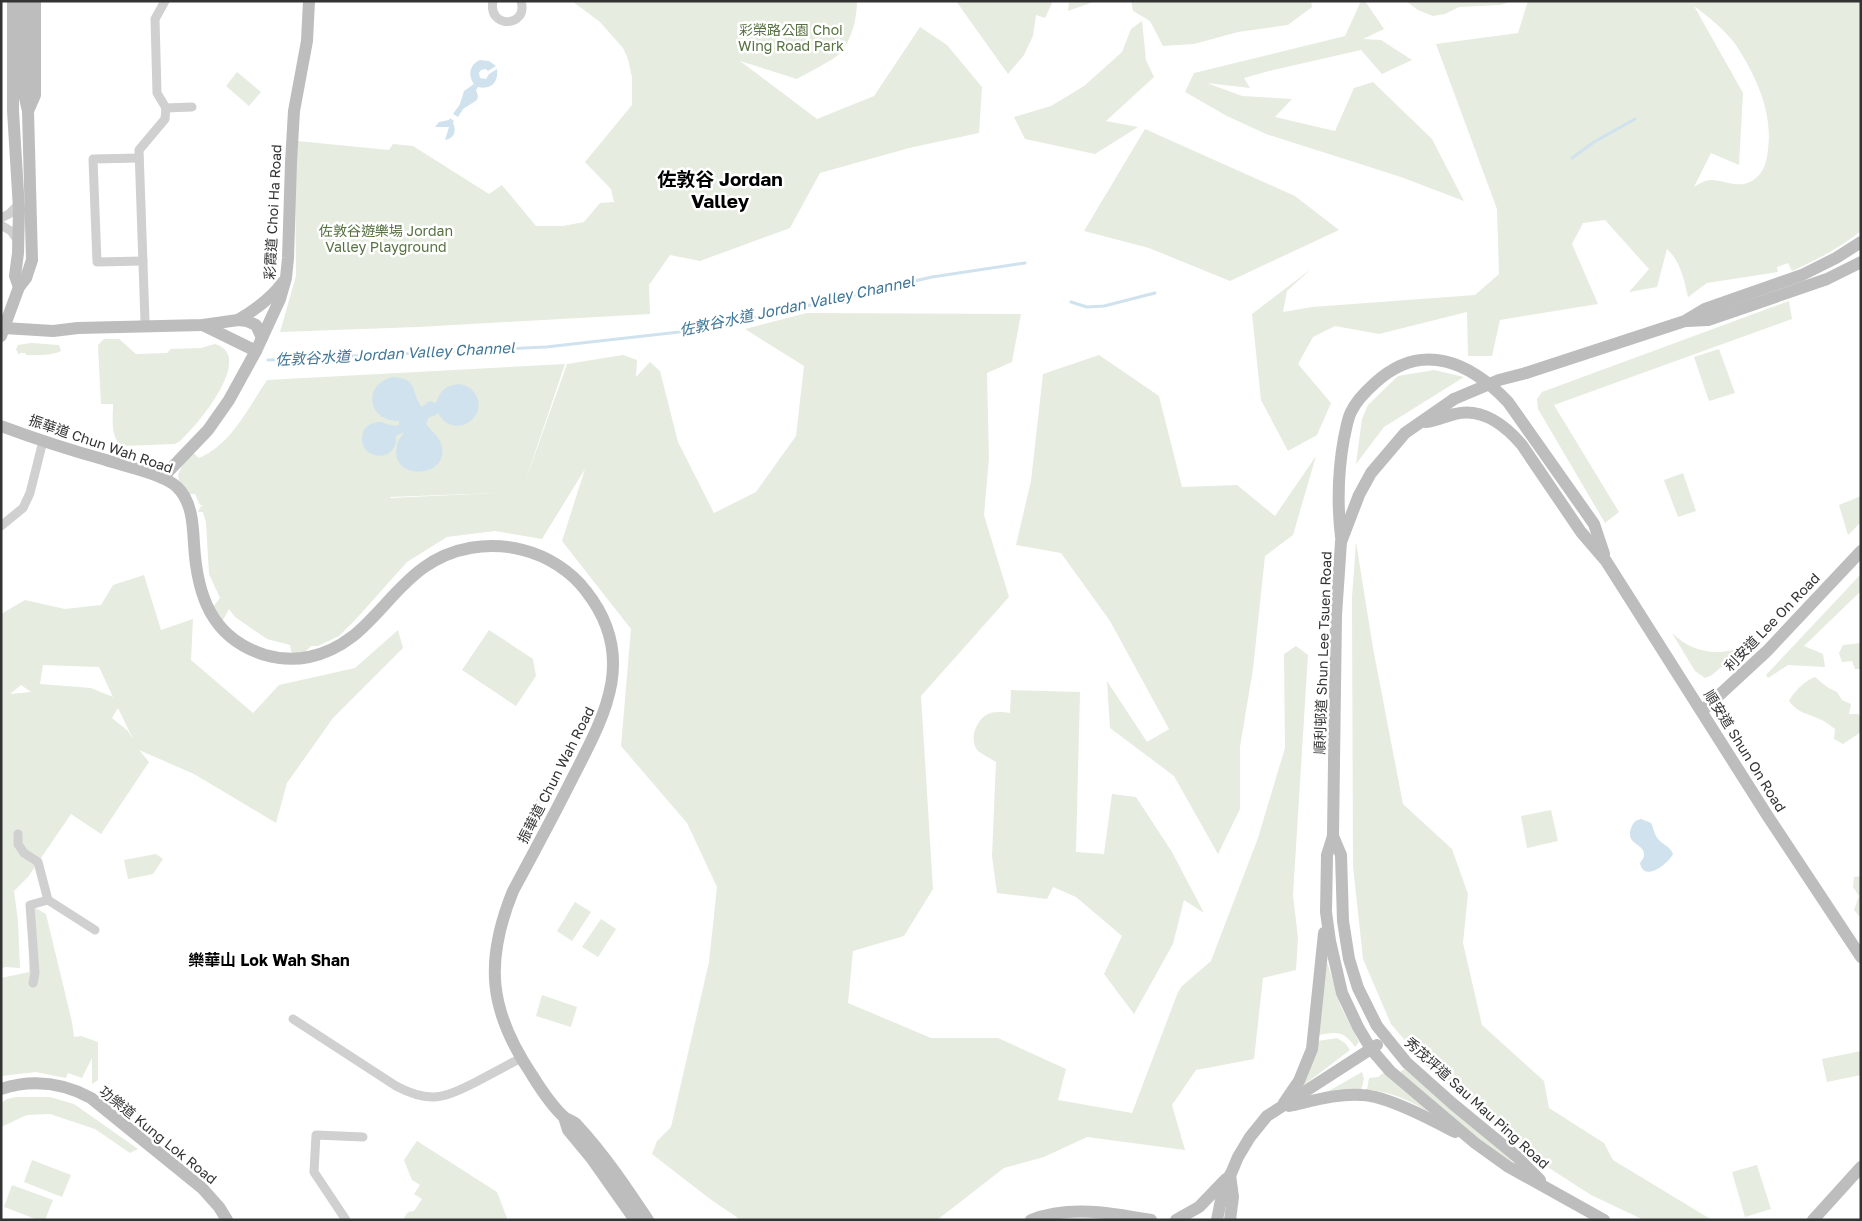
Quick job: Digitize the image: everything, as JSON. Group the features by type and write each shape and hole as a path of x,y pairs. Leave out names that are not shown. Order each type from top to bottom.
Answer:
{"main road":[{"path":"13,1 24,94 28,111 28,155 33,238 32,260 26,278 19,287 2,332 203,324 238,320 256,325 262,338"},
{"path":"19,287 15,276 19,204 13,111 18,32 24,1"},
{"path":"28,111 35,95 35,1"},
{"name":"彩霞道 Choi Ha Road","path":"162,478 208,430 229,400 256,351 280,299 286,278 294,111 306,41 309,1"},
{"name":"順利邨道 Shun Lee Tsuen Road","path":"1371,1049 1342,993 1333,959 1326,912 1327,855 1333,836 1336,615 1341,542 1359,495 1371,473 1405,433 1454,399 1499,380 1685,321 1705,309 1809,272 1861,242"},
{"name":"順利邨道 Shun Lee Tsuen Road","path":"1685,321 1708,320 1735,311 1826,278 1861,262"},
{"path":"238,320 276,293 286,278"},
{"path":"203,324 256,351"},
{"name":"順安道 Shun On Road","path":"1341,542 1338,504 1340,464 1351,412 1364,394 1382,377 1399,367 1418,360 1437,360 1450,362 1474,372 1493,386 1508,402 1594,524 1606,561"},
{"name":"順安道 Shun On Road","path":"1420,422 1430,422 1468,412 1491,419 1502,425 1522,446 1581,532 1606,561 1830,912 1861,957"},
{"name":"振華道 Chun Wah Road","path":"1,426 42,441 162,478 177,486 187,502 193,524 198,580 210,612 222,629 232,638 246,647 270,656 303,658 329,652 361,631 400,588 422,569 446,555 476,547 505,546 539,555 550,560 571,575 592,598 600,611 611,642 613,672 608,701 594,738 513,891 502,919 495,951 495,982 501,1015 508,1034 521,1058 541,1089 564,1117 568,1130 598,1166 636,1220"},
{"name":"利安道 Lee On Road","path":"1702,711 1767,651 1861,551"},
{"name":"順利邨道 Shun Lee Tsuen Road","path":"1333,836 1341,855 1342,921 1353,974 1367,1008 1386,1038"},
{"path":"1281,1107 1299,1081 1312,1049 1326,912"},
{"path":"1217,1220 1222,1195 1238,1157 1250,1137 1267,1116 1386,1038"},
{"name":"秀茂坪道 Sau Mau Ping Road","path":"1386,1038 1407,1063 1515,1155 1549,1189"},
{"name":"秀茂坪道 Sau Mau Ping Road","path":"1371,1049 1390,1071 1474,1142 1507,1166 1604,1220"},
{"name":"功樂道 Kung Lok Road","path":"1,1089 25,1084 45,1084 73,1090 91,1098 202,1188 219,1207 227,1220"},
{"path":"1281,1107 1330,1098 1363,1095 1374,1097 1424,1116 1474,1142"},
{"name":"振華道 Chun Wah Road","path":"564,1117 576,1123 601,1153 648,1220"},
{"path":"1813,1220 1861,1167"},
{"path":"1176,1220 1199,1208 1230,1174"},
{"path":"1230,1174 1234,1197 1230,1220"},
{"path":"1031,1220 1039,1217 1078,1212 1108,1212 1150,1220"}],"street":[{"path":"145,321 139,150 165,118 166,108 157,93 155,19 166,1"},
{"path":"493,1 492,12 498,20 508,22 517,19 520,15 522,10 521,1"},
{"path":"166,108 192,107"},
{"path":"139,158 93,159 97,262 143,261"},
{"path":"1,218 9,214 19,204"},
{"path":"1,225 11,231 18,241"},
{"path":"1,526 22,508 30,493 42,441"},
{"path":"18,834 18,844 24,853 38,862 48,900 94,930"},
{"path":"33,983 35,973 30,905 48,900"},
{"path":"293,1019 396,1086 408,1092 430,1097 452,1094 521,1058"},
{"path":"346,1220 314,1172 316,1134 363,1137"}],"green space":[{"path":"572,1 857,1 853,28 844,48 832,59 797,79 740,61 817,119 874,96 920,27 947,45 982,87 979,133 909,148 820,173 790,228 700,261 670,255 649,285 650,314 418,327 280,332 296,276 295,162 297,141 389,150 393,144 413,146 489,194 502,185 536,226 563,226 584,222 600,203 614,202 611,189 585,162 632,105 632,77 628,59 623,48 600,22"},
{"path":"956,1 1053,1 1045,18 1036,15 1033,36 1024,55 1008,74"},
{"path":"1069,1 1096,1 1068,11"},
{"path":"1131,1 1311,1 1312,7 1288,25 1238,32 1194,44 1163,46 1150,21 1133,11"},
{"path":"1361,1 1365,1 1384,29 1363,39 1381,40 1412,60 1382,74 1361,50 1244,78 1250,88 1207,83 1242,96 1292,99 1275,117 1335,131 1354,88 1373,82 1432,139 1464,201 1401,177 1266,134 1227,116 1185,92 1194,73 1345,36"},
{"path":"1406,1 1514,1 1500,5 1459,7 1445,14 1433,16 1418,10"},
{"path":"1528,1 1861,1 1861,231 1828,253 1792,271 1788,263 1777,267 1778,272 1707,283 1688,297 1679,265 1667,249 1657,287 1629,292 1649,269 1605,220 1583,223 1572,244 1598,304 1500,320 1492,356 1468,356 1467,312 1379,334 1335,326 1313,337 1298,364 1331,403 1317,435 1288,451 1261,400 1252,314 1311,269 1287,291 1283,312 1312,307 1475,295 1499,274 1497,209 1436,44 1518,33","holes":["1694,6 1732,39 1750,69 1765,108 1769,135 1767,158 1759,175 1747,183 1737,184 1708,180 1694,187 1711,153 1739,165 1743,93"]},
{"path":"1142,21 1146,60 1154,77 1106,121 1138,127 1095,154 1025,139 1014,117 1051,106 1084,86 1122,52 1131,29"},
{"path":"237,72 261,92 249,106 226,86"},
{"path":"1145,129 1295,196 1339,230 1230,281 1149,248 1084,231"},
{"path":"1789,301 1792,319 1554,405 1619,512 1605,523 1538,409 1537,399 1542,392"},
{"path":"807,313 1021,314 1012,362 987,373 989,459 984,515 1009,597 921,696 933,889 904,936 853,951 848,1003 931,1038 998,1038 1066,1069 1058,1100 1132,1113 1178,992 1182,986 1211,961 1258,838 1285,748 1284,654 1296,646 1308,655 1293,895 1298,938 1296,970 1263,978 1254,1059 1196,1070 1172,1105 1185,1150 1087,1137 1044,1157 1004,1168 937,1220 741,1220 710,1199 652,1154 657,1141 671,1127 709,962 717,887 687,823 621,746 631,629 562,541 585,469 542,539 495,531 447,537 407,562 339,636 318,646 311,646 303,654 292,654 290,645 267,639 235,617 229,609 222,622 213,607 220,598 209,574 206,522 203,512 198,512 201,506 204,505 200,505 195,494 181,494 178,475 189,449 199,458 221,444 230,435 267,380 565,364 523,488 567,364 623,355 637,360 636,377 650,362 660,371 678,442 714,513 756,492 796,436 804,366 745,329","holes":["495,493 391,498 390,497"]},
{"path":"104,339 119,339 136,354 167,353 171,349 201,348 215,344 226,351 229,362 226,376 209,407 180,441 175,444 122,446 114,433 113,404 101,404 98,345"},
{"path":"31,343 59,345 61,351 48,354 26,355 25,353 20,353 19,355 16,349 18,345"},
{"path":"1719,349 1735,393 1709,401 1694,357"},
{"path":"1099,355 1159,396 1182,487 1237,485 1275,516 1316,456 1293,535 1265,556 1253,669 1240,747 1240,809 1218,854 1174,776 1110,728 1107,681 1147,742 1169,729 1110,621 1061,553 1016,545 1031,481 1043,374"},
{"path":"1434,370 1464,377 1384,427 1356,464 1362,419 1368,405 1398,376"},
{"path":"1683,473 1696,511 1678,517 1664,480"},
{"path":"1861,496 1861,522 1848,535 1839,505"},
{"path":"1356,542 1373,648 1403,804 1452,849 1468,894 1463,943 1482,1025 1544,1081 1549,1108 1604,1143 1613,1160 1712,1220 1644,1220 1591,1195 1546,1166 1430,1070 1391,1024 1363,959 1353,866 1352,597"},
{"path":"1861,574 1861,591 1804,646 1823,654 1825,667 1788,665 1768,678 1766,675"},
{"path":"144,575 161,630 193,619 191,660 253,713 279,685 355,668 398,630 403,648 333,718 287,783 276,823 194,774 139,750 149,762 101,834 71,814 28,877 14,891 18,921 20,968 5,967 1,969 1,614 25,600 65,609 101,605 113,585","holes":["43,665 99,667 113,697 91,688 40,684","21,685 31,692 10,694","118,708 132,738 128,731 112,718"]},
{"path":"489,630 533,659 536,676 516,706 462,670"},
{"path":"1672,633 1689,645 1706,651 1724,652 1743,648 1712,675 1705,678 1695,671"},
{"path":"1861,643 1861,669 1855,669 1852,661 1842,662 1839,653 1843,645"},
{"path":"1815,677 1827,687 1837,692 1842,700 1851,704 1849,714 1858,714 1861,718 1861,732 1843,744 1834,739 1835,729 1829,724 1799,710 1789,701 1800,687"},
{"path":"1011,690 1080,692 1076,852 1104,854 1112,794 1136,797 1172,852 1204,913 1184,900 1173,944 1134,1014 1104,974 1122,936 1076,897 1053,887 1047,899 997,893 992,856 996,762 978,751 975,747 974,732 979,722 986,715 995,712 1010,713"},
{"path":"551,777 555,779 532,821 525,817"},
{"path":"1551,810 1558,841 1527,848 1521,816"},
{"path":"156,854 163,859 153,874 128,879 124,860"},
{"path":"1861,876 1861,918 1854,910 1859,896 1853,887 1854,877"},
{"path":"575,902 591,912 572,941 557,931"},
{"path":"34,907 46,914 74,1037 81,1036 98,1042 98,1080 92,1084 92,1058 82,1078 68,1073 66,1078 36,1072 1,1076 1,978 29,972 28,908"},
{"path":"601,919 616,929 598,957 582,947"},
{"path":"1327,962 1341,1007 1359,1042 1355,1047 1343,1035 1330,1033 1318,1035"},
{"path":"542,995 577,1007 571,1027 536,1016"},
{"path":"1337,1038 1345,1043 1350,1050 1300,1088 1316,1055 1318,1041"},
{"path":"1861,1051 1861,1075 1827,1082 1822,1059"},
{"path":"1404,1069 1512,1159 1511,1161 1508,1162 1437,1105 1400,1072"},
{"path":"1362,1072 1364,1079 1361,1090 1327,1092"},
{"path":"1385,1072 1428,1110 1391,1094 1367,1090 1369,1078 1378,1077"},
{"path":"16,1097 50,1097 74,1104 138,1149 130,1153 95,1129 50,1114 27,1115 1,1127 1,1103"},
{"path":"417,1141 497,1192 507,1218 506,1220 403,1220 408,1212 414,1211 422,1199 414,1194 420,1185 412,1180 404,1160"},
{"path":"32,1160 71,1175 62,1197 24,1182"},
{"path":"1757,1165 1771,1209 1745,1217 1732,1172"},
{"path":"12,1185 53,1200 45,1220 38,1220 4,1207"}],"water":[{"path":"480,60 489,61 496,66 488,71 486,69 481,70 479,73 480,78 486,79 489,74 497,69 497,78 490,86 478,87 476,90 477,100 463,109 458,117 453,114 460,104 464,91 474,84 470,74 471,70 476,62"},
{"path":"450,118 454,121 455,132 451,138 445,140 449,127 435,127 439,122 449,120"},
{"path":"393,377 402,378 411,384 422,407 429,401 436,403 440,394 445,389 457,384 468,387 478,399 476,415 462,425 454,426 446,422 438,413 429,417 426,424 439,439 442,453 439,463 431,469 411,471 402,466 397,458 397,445 404,432 396,436 395,446 391,452 384,455 377,456 370,453 365,449 362,442 364,431 370,424 380,422 395,426 399,425 399,421 380,415 372,402 376,387 383,381"},
{"path":"1641,819 1651,823 1658,839 1673,854 1661,867 1651,872 1642,869 1640,863 1644,857 1644,852 1630,837 1633,825"}],"waterway":[{"path":"1572,158 1594,142 1635,119"},
{"name":"佐敦谷水道 Jordan Valley Channel","path":"268,360 546,347 706,329 932,277 1025,263"},
{"name":"佐敦谷水道 Jordan Valley Channel","path":"1071,302 1087,307 1104,306 1155,293"}],"district":[{"name":"佐敦谷 Jordan Valley","path":"720,190"},
{"name":"樂華山 Lok Wah Shan","path":"269,960"}],"park label":[{"name":"彩榮路公園 Choi Wing Road Park","path":"791,38"},
{"name":"佐敦谷遊樂場 Jordan Valley Playground","path":"386,240"}]}
